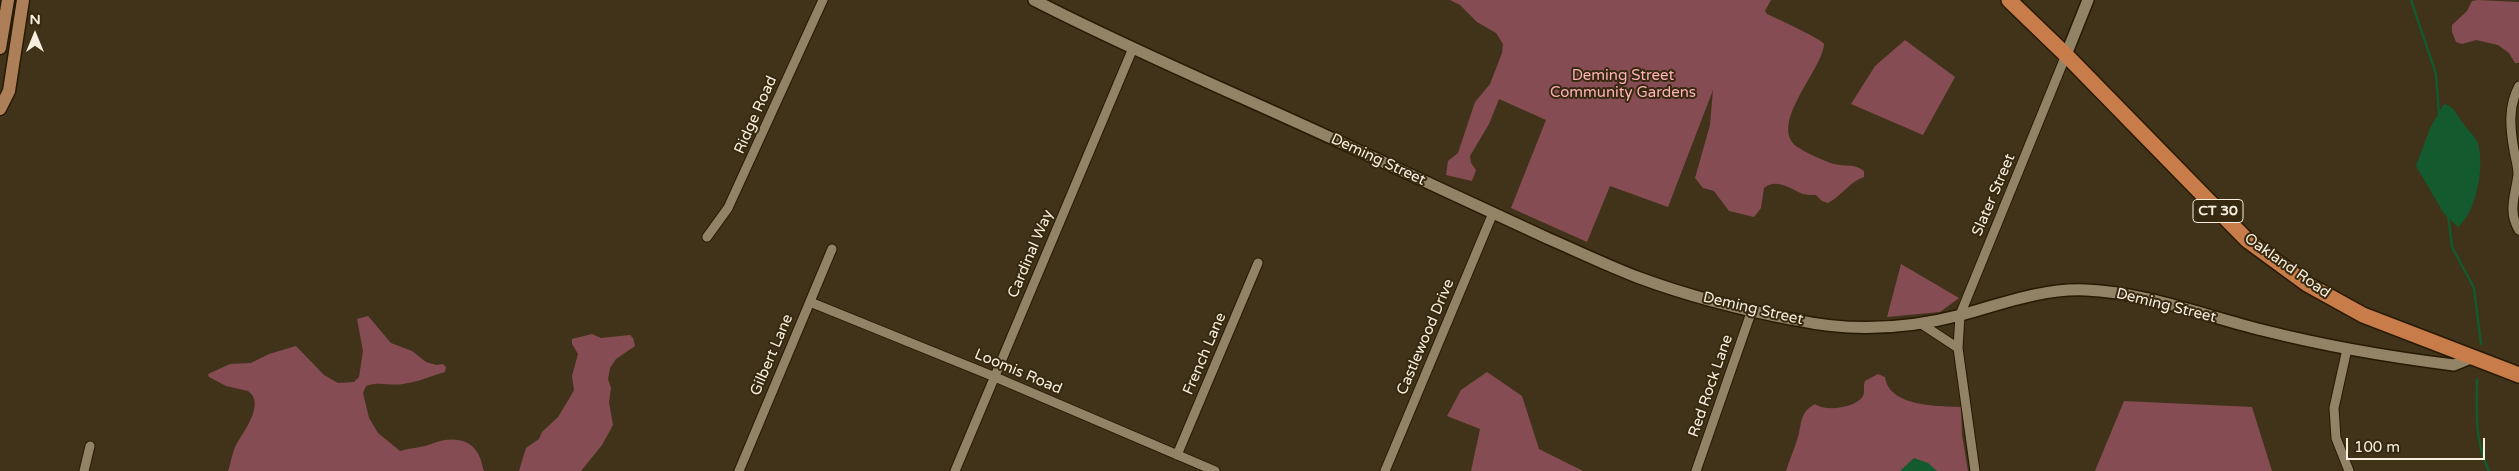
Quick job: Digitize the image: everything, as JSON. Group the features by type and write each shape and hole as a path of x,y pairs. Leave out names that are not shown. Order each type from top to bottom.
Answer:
{"main road":[{"path":"0,48 8,0"},
{"path":"0,110 9,91 23,0"},
{"name":"Oakland Road","path":"2009,0 2066,54 2246,240 2307,284 2363,315 2471,358"},
{"name":"CT 30","path":"2471,358 2519,375"}],"street":[{"name":"Ridge Road","path":"707,237 728,208 823,0"},
{"name":"Deming Street","path":"1034,0 1133,48 1493,214 1636,276 1683,292 1752,310 1800,321 1850,328 1890,327 1960,315 1996,304 2045,293 2080,290 2108,292 2347,349 2454,365 2471,358"},
{"path":"2066,54 2088,0"},
{"name":"Cardinal Way","path":"955,471 1133,48"},
{"name":"Slater Street","path":"1975,471 1958,348 1960,315 2066,54"},
{"path":"2519,86 2511,108 2512,137 2518,173 2514,187 2512,212 2519,230"},
{"name":"Castlewood Drive","path":"1385,471 1493,214"},
{"name":"Gilbert Lane","path":"739,471 832,249"},
{"name":"French Lane","path":"1177,455 1258,263"},
{"name":"Loomis Road","path":"810,302 995,377 1215,471"},
{"name":"Red Rock Lane","path":"1696,471 1752,310"},
{"path":"1920,323 1958,348"},
{"path":"2347,349 2334,408 2336,438 2349,471"},
{"path":"84,471 90,446"}],"green space":[{"name":"Deming Street Community Gardens","path":"1450,0 1771,0 1765,11 1767,14 1824,44 1815,68 1792,113 1788,127 1790,139 1799,148 1822,159 1838,165 1853,166 1864,171 1864,177 1854,182 1828,203 1822,201 1816,195 1803,194 1784,185 1774,184 1764,188 1761,208 1754,217 1729,211 1714,191 1703,188 1695,178 1710,125 1713,90 1668,207 1610,186 1587,242 1511,208 1546,120 1499,99 1489,124 1470,156 1471,163 1476,170 1472,181 1446,175 1448,161 1458,153 1475,102 1490,84 1502,53 1503,44 1496,33 1477,22 1460,5"},
{"path":"2472,1 2519,2 2519,63 2515,63 2509,53 2498,45 2476,40 2462,44 2456,42 2452,32 2452,25 2467,11"},
{"path":"1905,40 1955,77 1923,135 1851,104 1875,66"},
{"path":"1901,264 1959,298 1940,312 1887,317"},
{"path":"368,316 391,343 412,351 426,362 436,365 443,364 446,367 445,372 414,382 366,386 363,393 369,418 378,433 400,451 443,440 456,440 468,443 477,452 484,471 228,471 235,448 248,426 255,403 248,391 226,386 209,377 208,374 230,364 251,363 269,354 296,346 324,375 338,383 354,382 359,377 363,351 357,319"},
{"path":"592,334 601,338 630,335 635,346 616,359 610,368 608,379 611,388 609,402 613,425 602,445 581,471 519,471 526,448 539,439 542,432 558,417 574,390 572,376 578,354 572,344 572,339"},
{"path":"1487,372 1522,396 1539,449 1583,471 1471,471 1480,429 1447,416 1461,390"},
{"path":"1878,374 1885,377 1888,387 1895,394 1905,399 1928,405 1961,407 1962,435 1968,471 1786,471 1798,438 1803,417 1807,410 1815,404 1826,408 1840,408 1854,403 1863,396 1865,381"},
{"path":"2124,401 2252,407 2272,471 2095,471"}],"shaded area":[{"path":"2444,104 2453,109 2475,138 2480,153 2479,176 2474,200 2470,211 2458,227 2443,212 2416,166 2430,128"},
{"path":"1914,458 1928,463 1937,471 1900,471"}],"waterway":[{"path":"2411,0 2436,74 2439,114"},
{"path":"2448,214 2452,247 2474,288 2481,344"},
{"path":"2477,380 2479,437 2489,471"}]}
